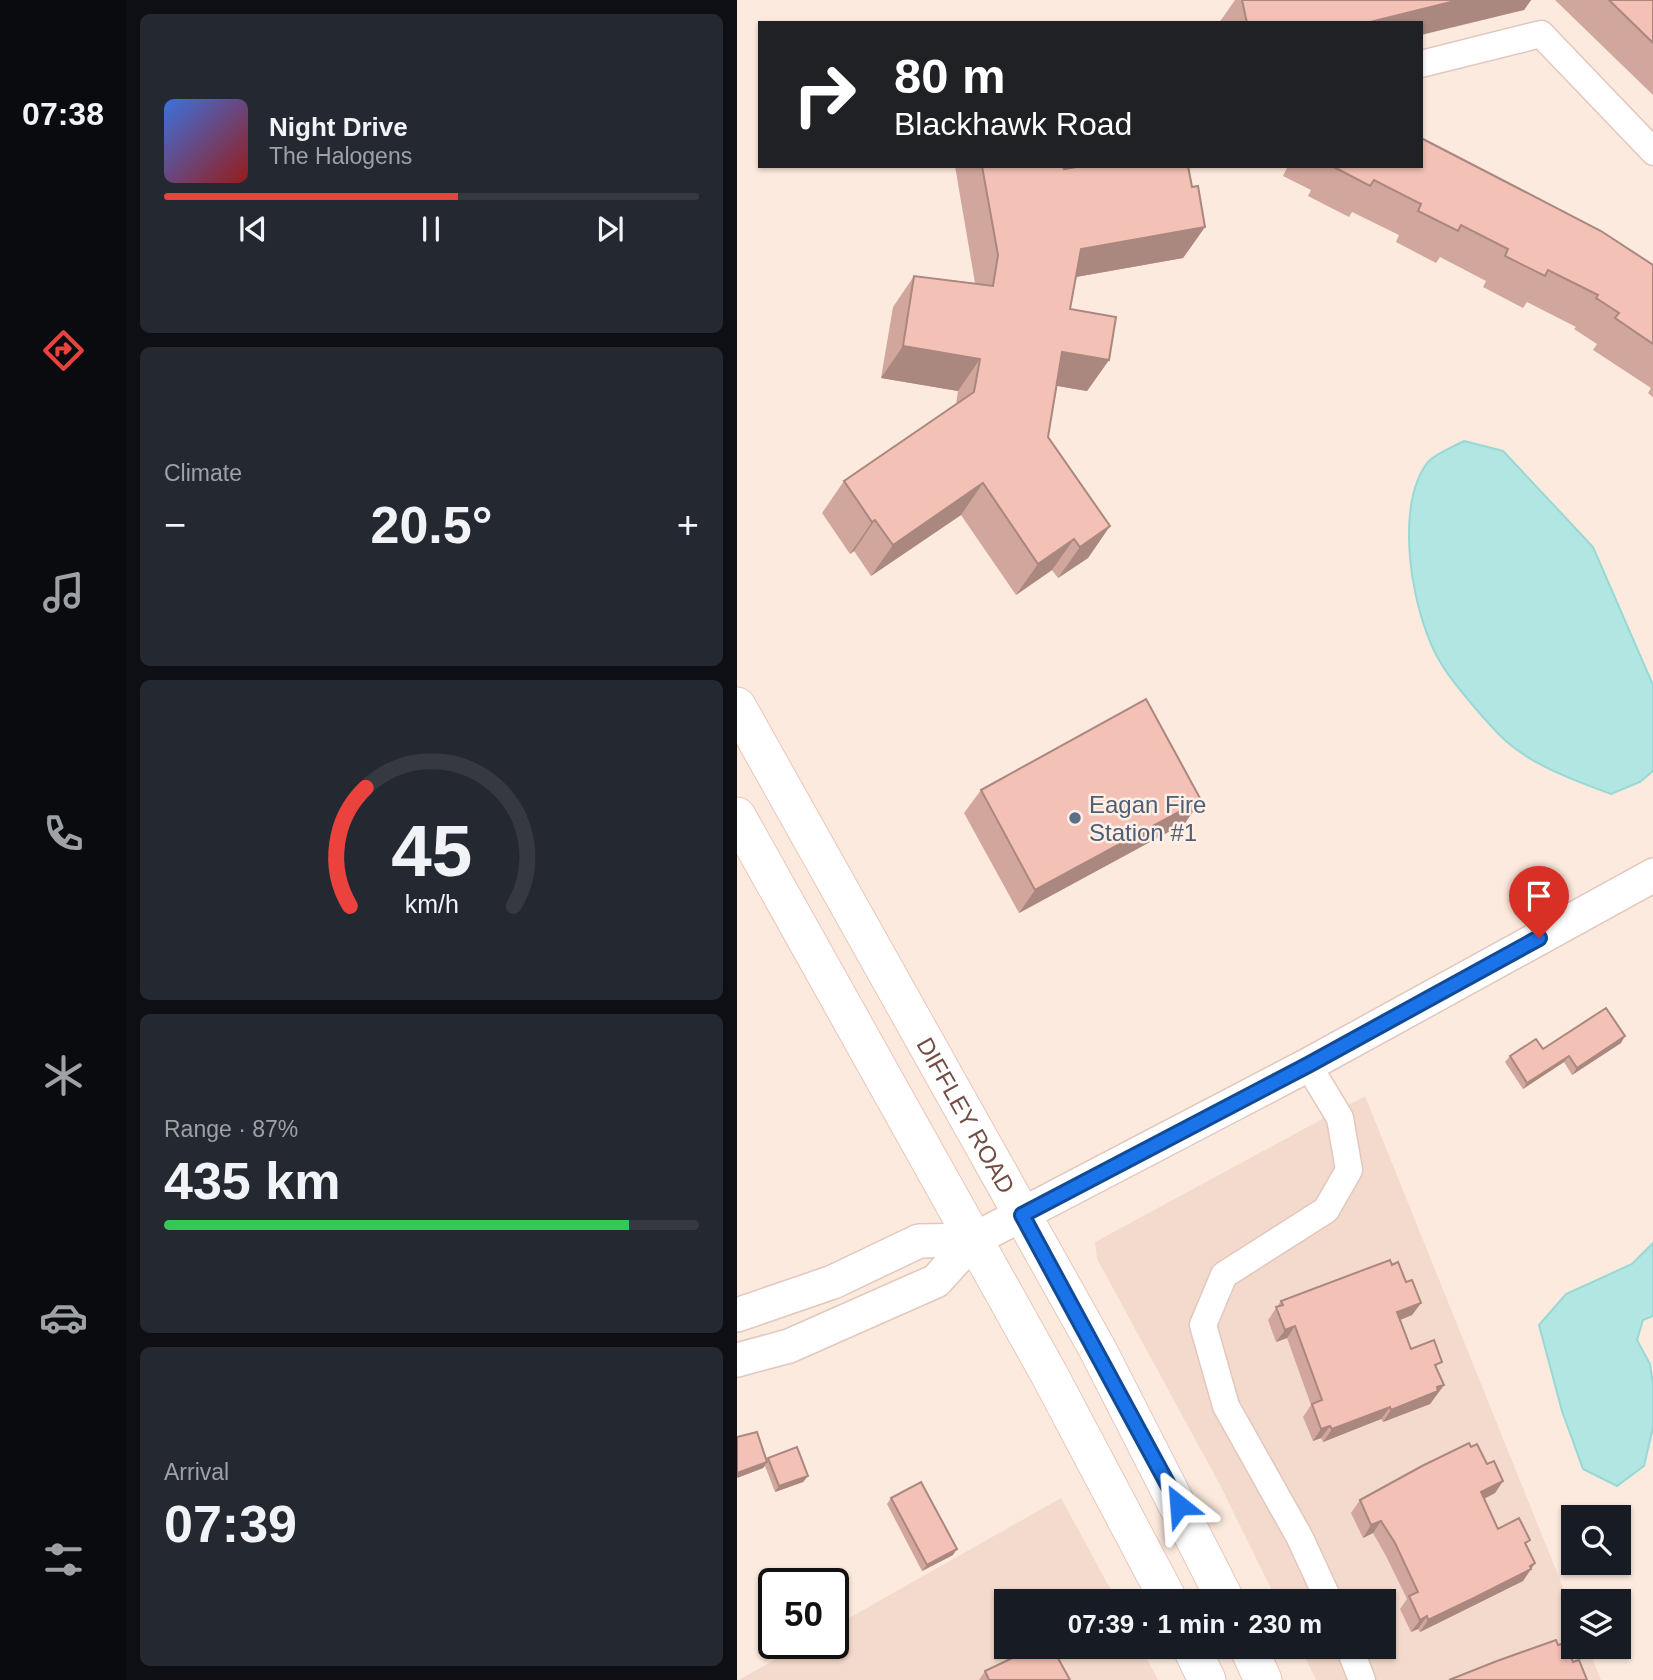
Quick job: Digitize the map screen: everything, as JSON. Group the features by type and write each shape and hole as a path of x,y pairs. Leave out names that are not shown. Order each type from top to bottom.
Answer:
{"main road":[{"name":"DIFFLEY ROAD","path":"737,706 1097,1350 1220,1589"},
{"path":"737,816 1049,1374 1163,1589"},
{"path":"1197,1659 1207,1680"},
{"path":"1253,1659 1263,1680"}],"street":[{"path":"1423,64 1541,34 1653,152"},
{"path":"737,1360 801,1341 936,1281 945,1275 973,1240 1308,1065 1653,875"},
{"path":"1308,1065 1340,1118 1349,1170 1326,1210 1225,1275 1203,1325 1226,1406 1300,1538 1323,1589"},
{"path":"737,1315 833,1282 919,1241 973,1240"},
{"path":"1354,1659 1362,1680"}],"shaded area":[{"path":"1365,1096 1564,1589 1561,1589 1561,1659 1593,1659 1601,1680 1316,1680 1306,1659 1396,1659 1396,1589 1271,1589 1220,1485 1097,1259 1095,1242"},
{"path":"1061,1498 1110,1589 994,1589 994,1659 1147,1659 1158,1680 739,1680 776,1659 849,1659 849,1618"}],"water":[{"path":"1464,441 1503,451 1593,547 1653,685 1653,771 1640,782 1611,794 1531,759 1500,736 1442,665 1423,621 1415,593 1409,534 1411,506 1417,482 1428,462"},
{"path":"1653,1243 1653,1316 1643,1320 1637,1340 1650,1364 1653,1427 1644,1466 1617,1486 1583,1469 1562,1411 1539,1325 1566,1294 1632,1264"}],"building":[{"path":"1242,0 1459,0 1374,21 1247,21"},
{"path":"1609,0 1653,0 1653,43"},
{"path":"1423,139 1601,231 1653,265 1653,344 1615,318 1619,313 1596,298 1598,295 1548,270 1545,276 1505,256 1508,249 1461,225 1458,231 1418,211 1421,204 1374,180 1370,186 1336,168 1423,168"},
{"path":"982,168 1188,168 1192,187 1198,186 1205,227 1081,249 1070,309 1116,317 1109,360 1062,352 1048,437 1110,526 1080,547 1074,539 1038,564 983,483 893,545 875,520 872,522 844,481 974,392 980,359 903,346 914,276 993,286 998,255"},
{"name":"Eagan Fire Station #1","path":"1146,699 1201,800 1035,890 981,790"},
{"path":"1606,1008 1625,1036 1577,1068 1569,1056 1527,1083 1510,1056 1536,1039 1543,1049"},
{"path":"1390,1260 1392,1265 1398,1262 1406,1282 1412,1280 1421,1303 1397,1312 1411,1349 1434,1340 1442,1362 1435,1365 1444,1385 1437,1387 1438,1391 1391,1410 1390,1407 1332,1429 1330,1426 1321,1429 1312,1404 1322,1400 1295,1326 1285,1330 1276,1307 1283,1305 1281,1301"},
{"path":"757,1432 767,1462 737,1473 737,1437"},
{"path":"1469,1443 1471,1447 1477,1444 1487,1464 1494,1461 1503,1481 1481,1492 1498,1529 1519,1518 1530,1540 1525,1543 1535,1563 1530,1566 1531,1569 1474,1598 1428,1620 1427,1616 1420,1620 1409,1596 1418,1592 1395,1543 1381,1521 1371,1525 1360,1500"},
{"path":"797,1447 808,1476 779,1486 768,1458"},
{"path":"921,1482 957,1549 927,1565 891,1498"},
{"path":"1556,1640 1558,1645 1561,1644 1561,1659 1572,1659 1573,1662 1579,1660 1587,1680 1449,1680"},
{"path":"1010,1659 1058,1659 1070,1680 989,1680 985,1671"}],"place":[{"name":"Eagan Fire Station #1","path":"1075,818"}],"route":[{"path":"1179,1505 1022,1215 1308,1065 1539,938"}]}
